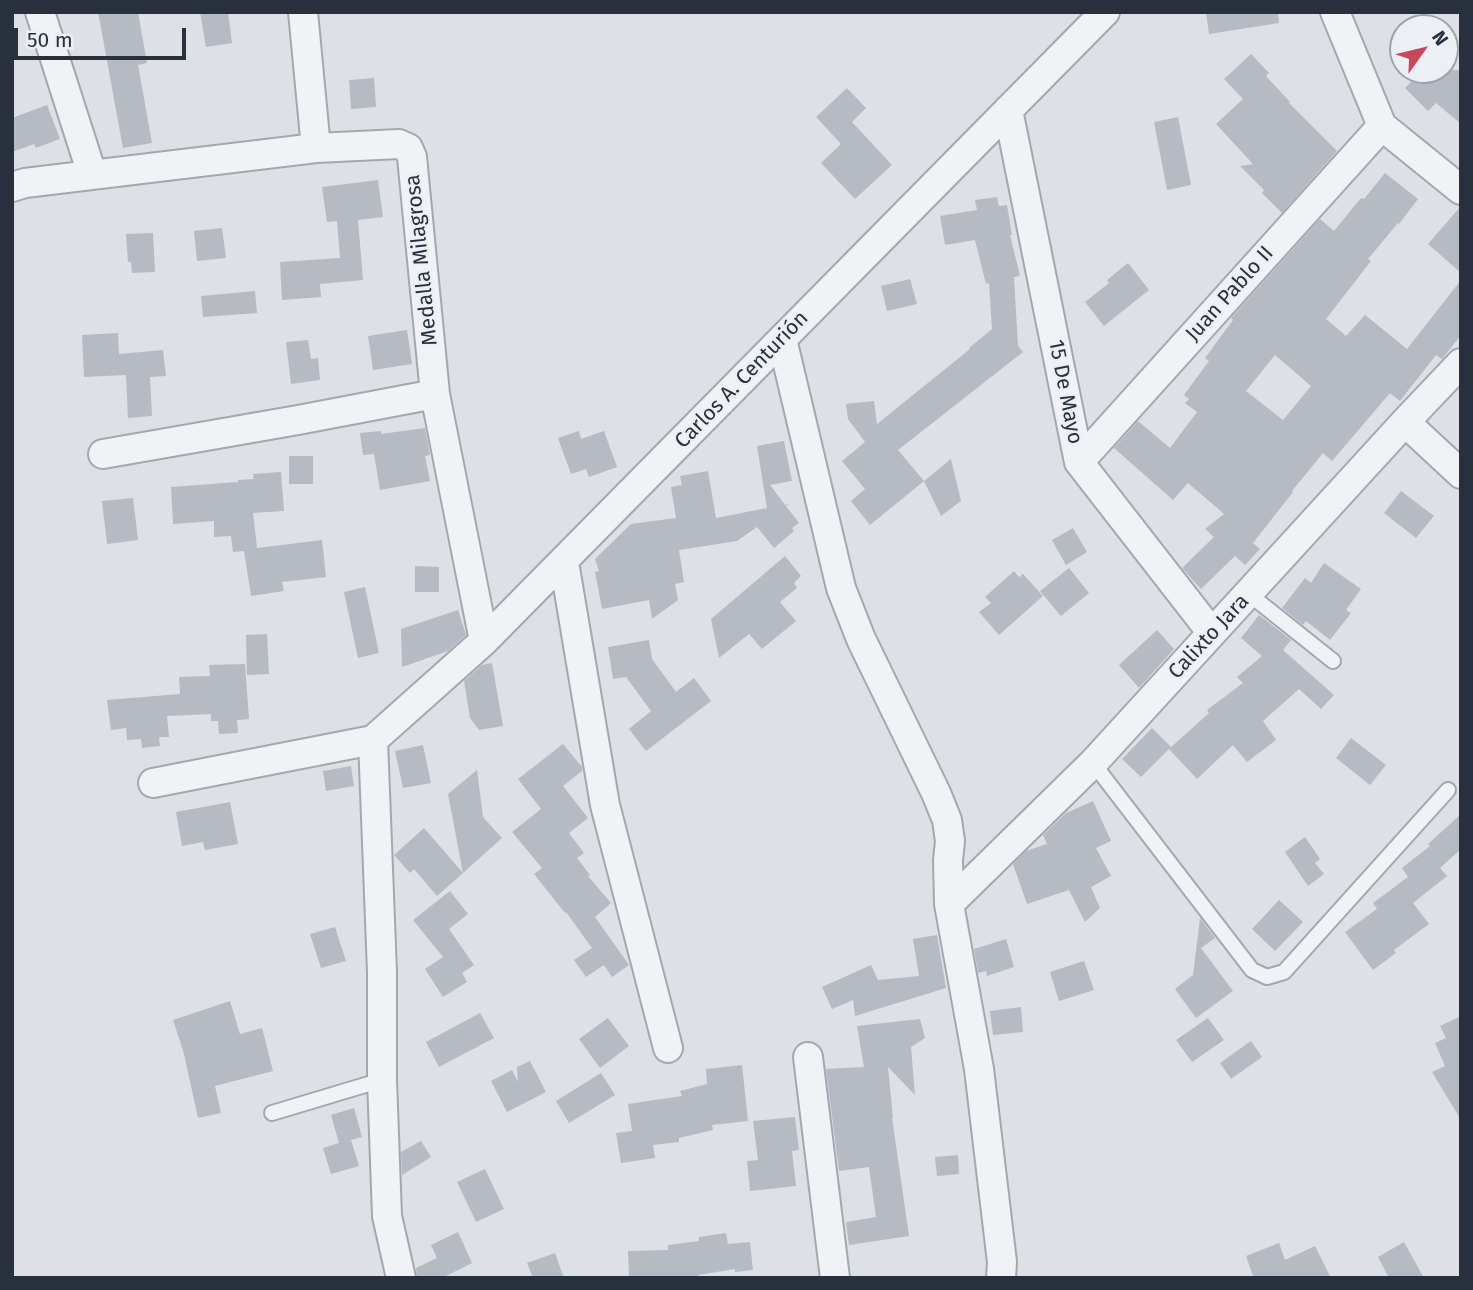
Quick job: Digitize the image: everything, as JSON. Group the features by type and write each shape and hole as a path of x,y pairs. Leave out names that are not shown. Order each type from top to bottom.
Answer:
{"street":[{"path":"40,12 92,174"},
{"path":"303,12 316,148"},
{"name":"Carlos A. Centurión","path":"373,740 484,641 564,562 1105,12"},
{"path":"1335,12 1382,126 1461,190"},
{"name":"15 De Mayo","path":"1008,110 1079,463 1212,633"},
{"name":"Juan Pablo II","path":"1079,463 1382,126"},
{"name":"Medalla Milagrosa","path":"12,187 92,174 316,148 399,144 408,148 412,157 435,394 484,641"},
{"path":"782,339 841,588 861,639 947,820 950,841 947,860 949,904 979,1069 1002,1262 1001,1278"},
{"name":"Calixto Jara","path":"949,904 1093,762 1461,362"},
{"path":"103,454 435,394"},
{"path":"1405,422 1461,474"},
{"path":"564,562 605,805 668,1048"},
{"path":"153,783 373,740 382,972 382,1080 387,1216 401,1278"},
{"path":"808,1057 835,1278"}],"lane":[{"path":"1249,594 1333,662"},
{"path":"1093,762 1252,970 1266,977 1284,972 1448,790"},
{"path":"272,1113 382,1080"}],"building":[{"path":"98,12 138,12 147,63 138,65 152,143 123,148"},
{"path":"200,12 228,12 232,43 206,47"},
{"path":"1206,12 1278,12 1279,23 1209,34"},
{"path":"1251,54 1269,73 1266,76 1289,103 1337,151 1282,213 1240,166 1253,164 1216,124 1243,99 1224,79"},
{"path":"1461,70 1461,124 1436,103 1428,111 1405,88 1409,84 1459,84"},
{"path":"374,78 376,107 351,109 349,80"},
{"path":"847,88 866,108 852,122 892,165 855,199 821,163 841,144 816,117"},
{"path":"47,105 60,139 36,148 34,144 12,152 12,118"},
{"path":"1178,117 1191,185 1167,190 1154,122"},
{"path":"1385,173 1418,199 1368,259 1371,261 1326,319 1346,336 1365,315 1407,349 1461,280 1461,335 1442,359 1436,355 1400,401 1390,393 1332,461 1323,453 1253,543 1260,549 1245,565 1235,556 1201,589 1182,568 1214,537 1205,529 1224,514 1188,483 1173,500 1114,448 1138,421 1170,448 1197,412 1185,403 1189,399 1184,395 1209,361 1205,358 1233,320 1231,318 1320,219 1334,231 1361,198 1364,199","holes":["1275,355 1311,386 1283,420 1246,391"]},
{"path":"378,180 383,217 358,220 363,280 320,284 321,297 282,300 280,262 340,258 337,221 327,222 322,187"},
{"path":"997,197 999,206 1007,205 1010,235 1020,276 1014,277 1018,346 1023,352 898,450 924,481 870,525 851,501 865,489 842,461 865,442 848,419 846,404 874,401 877,424 992,329 989,283 986,284 975,240 945,245 940,216 977,210 975,200"},
{"path":"1461,206 1461,273 1428,244"},
{"path":"222,228 226,258 197,261 194,231"},
{"path":"153,233 155,272 132,273 131,262 128,262 126,234"},
{"path":"1128,263 1149,290 1104,326 1085,302"},
{"path":"910,279 917,304 887,311 881,286"},
{"path":"255,291 257,313 203,317 201,296"},
{"path":"407,330 412,364 373,370 368,336"},
{"path":"118,333 119,354 163,350 166,376 150,377 152,416 128,418 126,375 84,377 82,335"},
{"path":"308,340 311,359 318,358 320,380 291,384 286,342"},
{"path":"425,428 430,455 425,456 430,481 380,490 374,454 363,455 360,433 381,431 381,434"},
{"path":"579,431 581,439 604,431 617,467 589,477 586,469 571,474 558,438"},
{"path":"784,441 792,481 770,485 785,505 789,504 786,506 799,523 792,528 794,531 774,548 757,527 737,541 679,550 684,582 675,584 678,600 652,619 649,600 602,609 595,572 599,571 595,559 631,524 676,518 671,487 682,485 680,476 708,471 716,518 767,508 757,446"},
{"path":"289,456 313,456 313,484 289,484"},
{"path":"951,459 961,501 941,516 924,481"},
{"path":"281,472 284,511 253,513 257,548 322,540 326,577 282,582 284,591 251,596 244,551 233,552 231,536 214,537 214,521 173,524 171,487 238,482 254,479 253,474"},
{"path":"1401,491 1434,516 1416,538 1384,513"},
{"path":"133,498 138,540 107,544 102,501"},
{"path":"1073,528 1087,552 1066,565 1052,540"},
{"path":"785,556 801,576 794,583 797,588 780,602 796,621 762,649 749,634 719,658 711,619"},
{"path":"1324,563 1361,589 1346,610 1351,613 1330,640 1306,621 1303,625 1282,608 1305,578 1311,583"},
{"path":"415,566 439,567 439,592 415,592"},
{"path":"1069,568 1089,593 1061,616 1040,591"},
{"path":"1014,571 1019,577 1023,574 1043,596 999,635 979,612 991,603 985,597"},
{"path":"365,587 379,653 358,658 344,592"},
{"path":"458,610 466,635 448,651 402,667 401,629"},
{"path":"1259,615 1291,640 1283,650 1334,695 1321,709 1299,689 1263,721 1276,740 1247,762 1233,745 1197,779 1169,749 1209,713 1207,710 1243,683 1237,677 1262,656 1241,638"},
{"path":"1157,630 1174,649 1139,688 1119,665"},
{"path":"267,634 269,674 247,675 246,635"},
{"path":"649,640 652,659 676,692 694,678 711,701 646,751 629,729 651,711 626,677 613,679 608,647"},
{"path":"492,663 503,726 479,730 470,718 464,681 482,665"},
{"path":"245,664 249,719 237,720 238,733 219,734 218,721 211,721 211,714 167,716 169,737 159,737 160,746 142,748 141,739 127,740 126,728 111,730 107,700 180,694 179,677 210,676 209,665"},
{"path":"1152,728 1171,747 1141,777 1122,759"},
{"path":"1351,738 1386,765 1370,785 1336,758"},
{"path":"563,744 582,767 582,771 563,786 588,818 569,833 584,853 577,858 611,903 595,917 629,965 612,977 604,965 586,977 574,960 592,948 534,874 542,868 512,832 541,809 518,779"},
{"path":"423,745 431,783 403,788 395,751"},
{"path":"351,766 354,786 326,791 323,771"},
{"path":"477,770 483,817 502,838 463,873 448,794"},
{"path":"1093,801 1111,841 1096,848 1111,876 1091,887 1100,908 1085,922 1069,890 1027,904 1013,864 1026,851 1047,844 1043,835 1066,813"},
{"path":"230,802 238,844 205,850 203,842 182,846 176,812"},
{"path":"1461,814 1461,849 1440,868 1447,876 1413,903 1429,924 1394,950 1396,953 1373,970 1345,932 1377,909 1373,903 1408,877 1402,868 1430,846 1428,844"},
{"path":"424,828 463,873 437,896 414,869 410,873 394,855"},
{"path":"1305,837 1320,859 1315,863 1324,874 1308,886 1285,852"},
{"path":"450,891 468,914 449,929 474,965 462,973 467,982 443,997 425,969 443,957 413,920"},
{"path":"1279,900 1303,922 1275,951 1252,929"},
{"path":"1200,918 1215,938 1201,948 1233,991 1196,1018 1175,989 1193,975"},
{"path":"335,927 346,961 321,968 310,934"},
{"path":"937,935 946,988 855,1016 853,1000 832,1009 822,987 871,965 878,980 919,976 913,939"},
{"path":"1006,939 1014,967 987,976 986,971 978,973 974,949"},
{"path":"1084,961 1094,990 1059,1001 1050,972"},
{"path":"230,1001 240,1034 262,1028 273,1071 215,1086 221,1113 198,1118 184,1054 173,1020"},
{"path":"1021,1007 1023,1032 993,1035 990,1011"},
{"path":"480,1013 494,1038 439,1067 426,1042"},
{"path":"1461,1016 1461,1120 1432,1072 1445,1066 1435,1043 1446,1038 1440,1026"},
{"path":"608,1018 629,1046 600,1068 579,1039"},
{"path":"1208,1018 1224,1040 1192,1062 1176,1040"},
{"path":"920,1019 925,1038 911,1047 915,1095 888,1067 892,1118 909,1236 849,1245 846,1222 876,1217 869,1167 839,1171 826,1069 864,1067 857,1026"},
{"path":"1251,1041 1262,1057 1231,1079 1220,1063"},
{"path":"530,1061 546,1092 507,1112 491,1081 512,1070 518,1082 517,1067"},
{"path":"742,1065 748,1121 712,1125 713,1130 679,1138 679,1142 653,1145 655,1158 621,1163 616,1133 632,1131 628,1104 682,1096 680,1091 707,1084 706,1069"},
{"path":"601,1073 615,1095 569,1123 556,1101"},
{"path":"354,1108 362,1137 351,1140 359,1166 331,1174 323,1148 339,1143 331,1115"},
{"path":"795,1117 799,1150 792,1151 796,1186 750,1191 747,1161 758,1160 753,1121"},
{"path":"421,1141 431,1157 402,1175 401,1152"},
{"path":"958,1155 959,1174 937,1176 935,1157"},
{"path":"485,1169 504,1209 476,1222 457,1182"},
{"path":"458,1232 472,1263 442,1278 417,1278 416,1268 437,1258 431,1245"},
{"path":"726,1233 728,1244 750,1242 753,1270 735,1272 735,1269 698,1275 698,1278 629,1278 628,1251 668,1250 668,1245 699,1241 699,1237"},
{"path":"1404,1242 1424,1278 1389,1278 1378,1257"},
{"path":"1279,1243 1285,1260 1315,1246 1331,1278 1250,1278 1253,1276 1246,1256"},
{"path":"555,1253 564,1278 533,1278 527,1263"}]}
